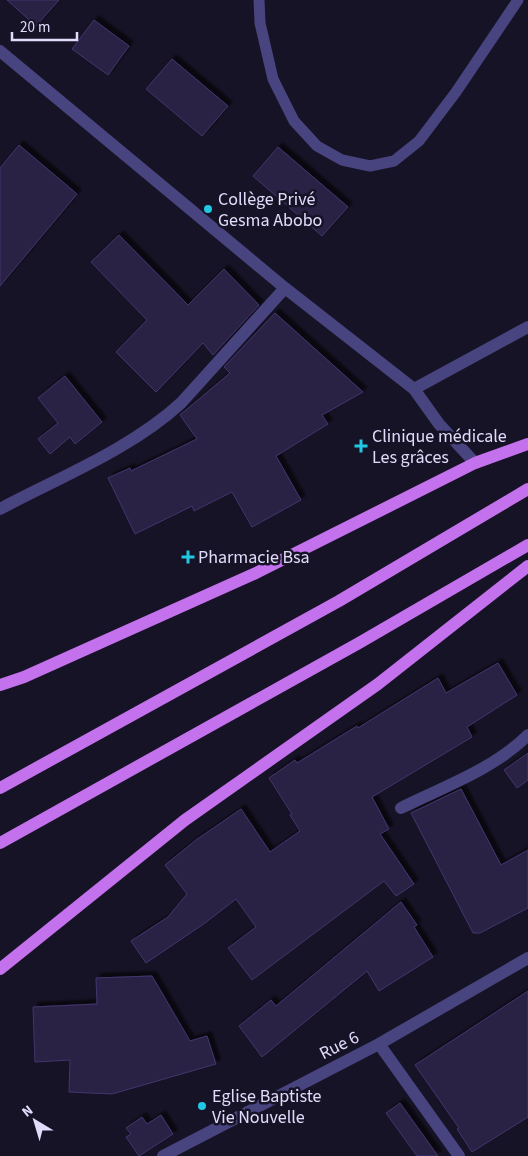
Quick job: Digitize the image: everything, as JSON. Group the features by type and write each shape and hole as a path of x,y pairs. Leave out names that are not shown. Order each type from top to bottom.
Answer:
{"main road":[{"path":"0,685 24,677 256,572 475,464 528,444"},
{"path":"0,788 339,602 528,489"},
{"path":"0,843 350,647 528,544"},
{"path":"0,969 185,820 378,684 528,566"}],"street":[{"path":"0,51 285,288 414,388 440,424 475,464"},
{"path":"0,509 141,435 164,419 181,403 285,288"},
{"path":"414,388 528,327"},
{"path":"401,808 483,768 511,751 528,736"},
{"name":"Rue 6","path":"163,1156 378,1044 528,958"},
{"path":"378,1044 459,1156"}],"lane":[{"path":"258,0 260,23 273,79 294,121 317,146 342,160 370,166 394,161 419,141 456,92 518,0"}],"building":[{"path":"7,0 59,0 36,26"},
{"path":"94,20 129,46 108,75 72,49"},
{"path":"172,59 228,106 202,136 146,89"},
{"path":"19,145 77,194 0,286 0,168"},
{"path":"278,147 348,207 322,236 253,176"},
{"path":"119,235 188,305 224,269 259,305 213,355 203,343 156,392 116,352 147,320 91,262"},
{"path":"275,313 363,392 322,415 328,424 276,456 301,500 252,527 232,492 194,511 192,506 135,534 108,478 130,468 131,471 197,439 180,415 230,373 224,367"},
{"path":"65,376 102,422 75,444 70,437 50,454 38,439 58,423 38,398"},
{"path":"498,663 517,695 467,727 472,737 372,797 389,829 380,834 414,884 396,896 384,881 252,980 228,948 256,927 236,899 205,923 146,963 131,941 168,917 187,894 165,865 196,840 241,809 270,852 300,831 290,815 292,814 269,778 295,760 297,763 357,726 358,728 438,678 446,693"},
{"path":"528,753 528,780 517,788 504,770"},
{"path":"461,789 501,865 528,850 528,908 480,933 473,933 411,813"},
{"path":"401,902 417,925 414,927 433,957 379,991 367,971 262,1057 239,1026 271,1000 276,1006"},
{"path":"152,976 190,1041 207,1036 216,1064 112,1094 69,1092 70,1060 35,1062 33,1007 97,1004 96,978"},
{"path":"528,991 528,1117 472,1152 457,1129 459,1128 415,1065"},
{"path":"400,1103 438,1156 417,1156 386,1113"},
{"path":"161,1115 173,1134 139,1156 126,1137 131,1134 126,1128 142,1117 147,1124"}],"place":[{"name":"Collège Privé Gesma Abobo","path":"208,209"},
{"name":"Clinique médicale Les grâces","path":"361,446"},
{"name":"Pharmacie Bsa","path":"188,557"},
{"name":"Eglise Baptiste Vie Nouvelle","path":"202,1106"}]}
